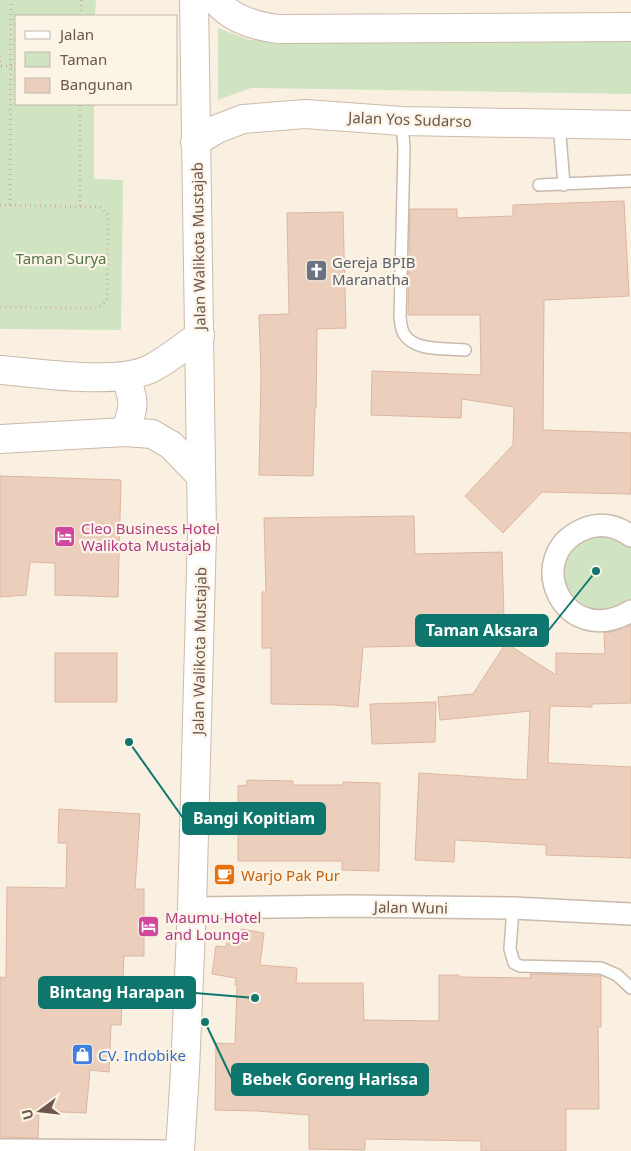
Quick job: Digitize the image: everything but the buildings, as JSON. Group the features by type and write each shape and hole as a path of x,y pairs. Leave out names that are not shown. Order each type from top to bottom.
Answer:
{"main road":[{"name":"Jalan Walikota Mustajab","path":"180,1151 197,761 202,476 194,0"},
{"path":"216,0 237,18 278,29 631,26"},
{"name":"Jalan Yos Sudarso","path":"195,142 217,129 243,119 304,114 402,121 631,125"},
{"path":"0,370 102,377 125,376 151,368 200,335"},
{"path":"125,376 134,402 133,412 125,432"},
{"path":"0,439 125,432 152,434 171,444 202,476"}],"street":[{"path":"631,536 621,529 606,525 590,526 575,532 563,543 556,557 552,572 555,588 562,602 581,617 604,622 619,618 631,611"},
{"name":"Jalan Wuni","path":"192,908 348,906 513,908 631,914"},
{"path":"0,1150 171,1151"}],"lane":[{"path":"402,121 404,148 400,318 403,333 411,342 421,346 465,350"},
{"path":"559,123 564,185"},
{"path":"539,185 631,181"},
{"path":"513,908 510,949 514,963 520,966 601,968 617,975 631,988"}],"path":[{"path":"10,205 14,66 11,0"},
{"path":"81,0 81,15"},
{"path":"0,56 0,71"},
{"path":"1,66 14,66"},
{"path":"80,105 80,206"},
{"path":"0,205 100,207 108,215 107,300 98,308 0,307"}],"green space":[{"name":"Taman Surya","path":"0,0 96,0 95,15 15,15 15,105 94,105 94,179 123,180 121,330 0,329"},
{"path":"218,28 250,40 631,39 631,94 251,88 218,100"},
{"path":"608,533 631,548 631,601 602,614 572,602 561,579 563,564 569,551 591,535"}],"place":[{"name":"Gereja BPIB Maranatha","path":"316,271"},
{"name":"Cleo Business Hotel Walikota Mustajab","path":"65,537"},
{"name":"Taman Aksara","path":"596,571"},
{"name":"Bangi Kopitiam","path":"129,742"},
{"name":"Warjo Pak Pur","path":"225,875"},
{"name":"Maumu Hotel and Lounge","path":"149,926"},
{"name":"Bintang Harapan","path":"255,998"},
{"name":"Bebek Goreng Harissa","path":"205,1022"},
{"name":"CV. Indobike","path":"82,1055"}]}
